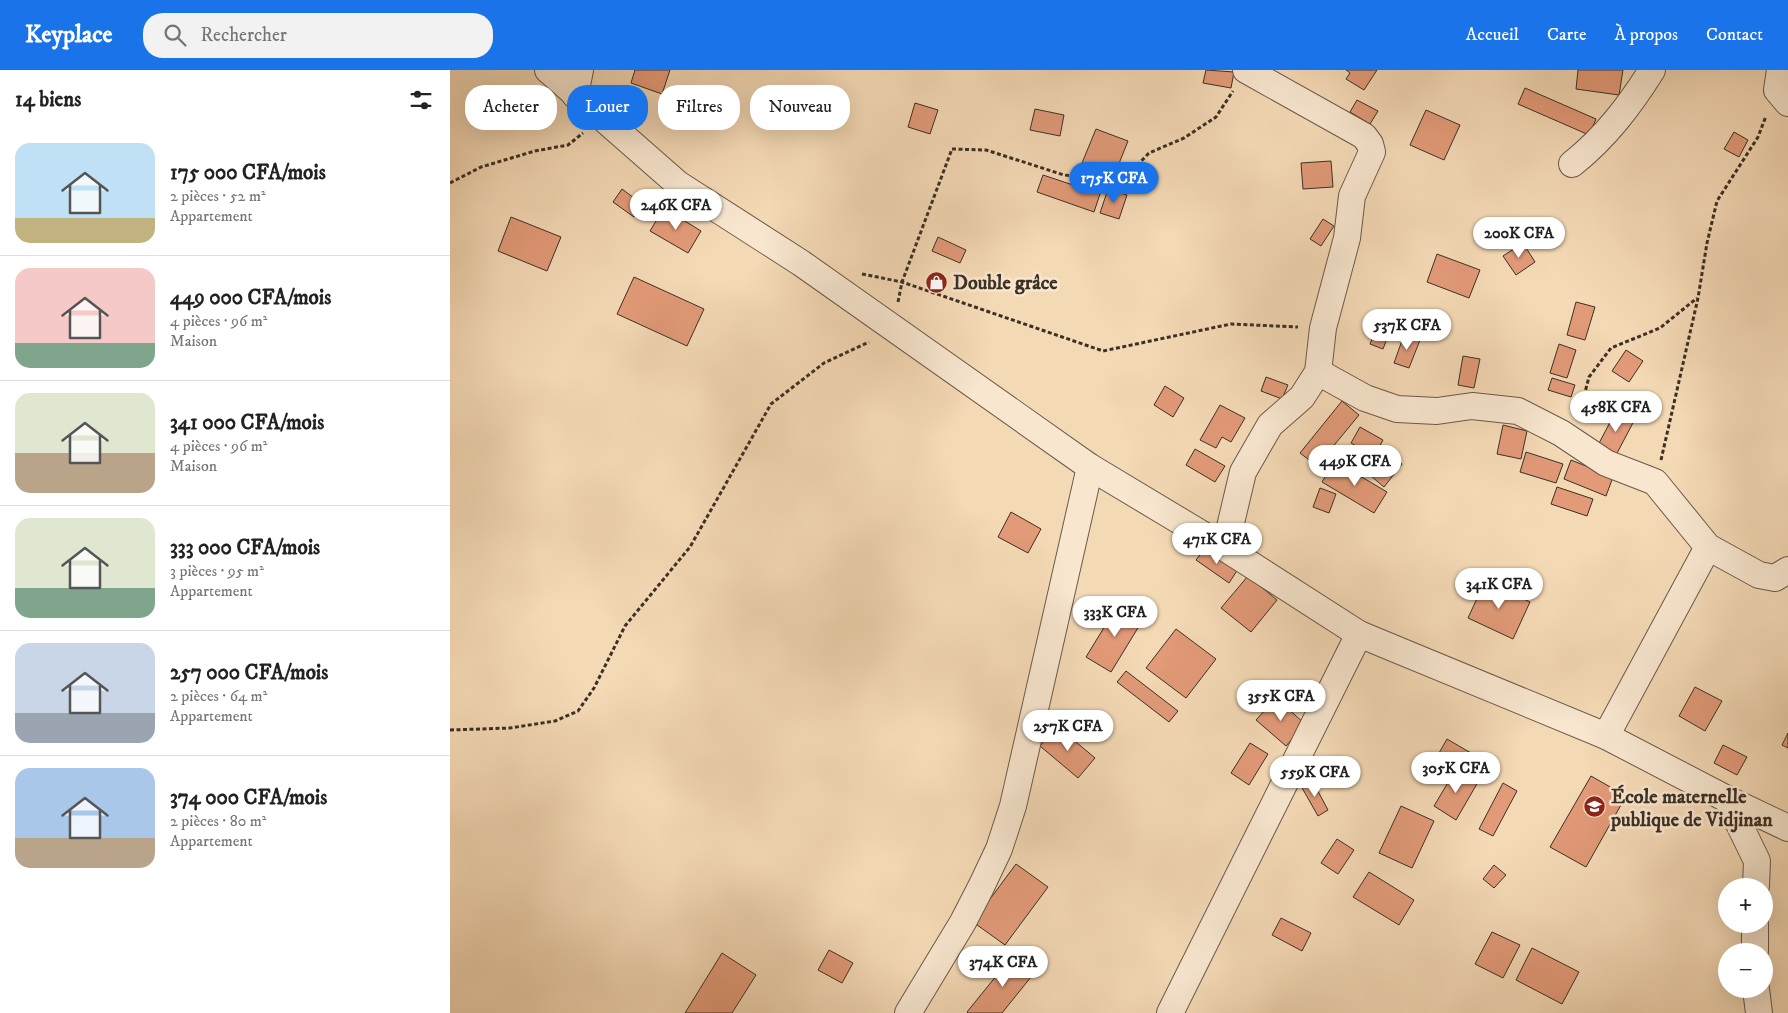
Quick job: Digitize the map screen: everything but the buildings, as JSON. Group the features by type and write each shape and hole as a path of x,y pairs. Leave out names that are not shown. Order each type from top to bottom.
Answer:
{"street":[{"path":"548,70 567,88"},
{"path":"577,85 580,70"},
{"path":"1572,164 1590,150 1626,110 1652,70"},
{"path":"1225,548 1243,472 1270,425 1302,397 1318,372 1324,328 1347,238 1352,196 1372,152 1370,144 1364,136 1241,78"},
{"path":"615,130 678,184 801,262 1090,467 1225,548 1358,634 1606,736 1727,799 1788,828"},
{"path":"1318,372 1365,398 1397,409 1437,411 1472,406 1518,411 1561,433 1606,463 1655,482 1708,547 1759,576 1776,578 1788,570"},
{"path":"908,1013 963,922 999,849 1013,806 1090,467"},
{"path":"1606,736 1708,547"},
{"path":"1170,1013 1358,634"},
{"path":"1727,799 1757,861 1756,878"},
{"path":"1757,998 1758,1013"}],"path":[{"path":"450,730 510,728 555,721 578,711 594,688 625,626 690,547 771,404 824,363 864,345 894,328 902,282 952,149 986,150 1064,175 1098,179 1124,179 1149,153 1184,138 1216,117 1241,78"},
{"path":"1655,482 1698,298 1707,242 1717,200 1758,137 1781,88"},
{"path":"450,183 481,167 534,150 568,145 586,130"},
{"path":"856,273 902,282 1103,352 1232,324 1324,328"},
{"path":"1561,433 1579,418 1589,377 1612,348 1660,328 1698,298"}],"place":[{"name":"Double grâce","path":"937,282"},
{"name":"École maternelle publique de Vidjinan","path":"1595,807"}]}
